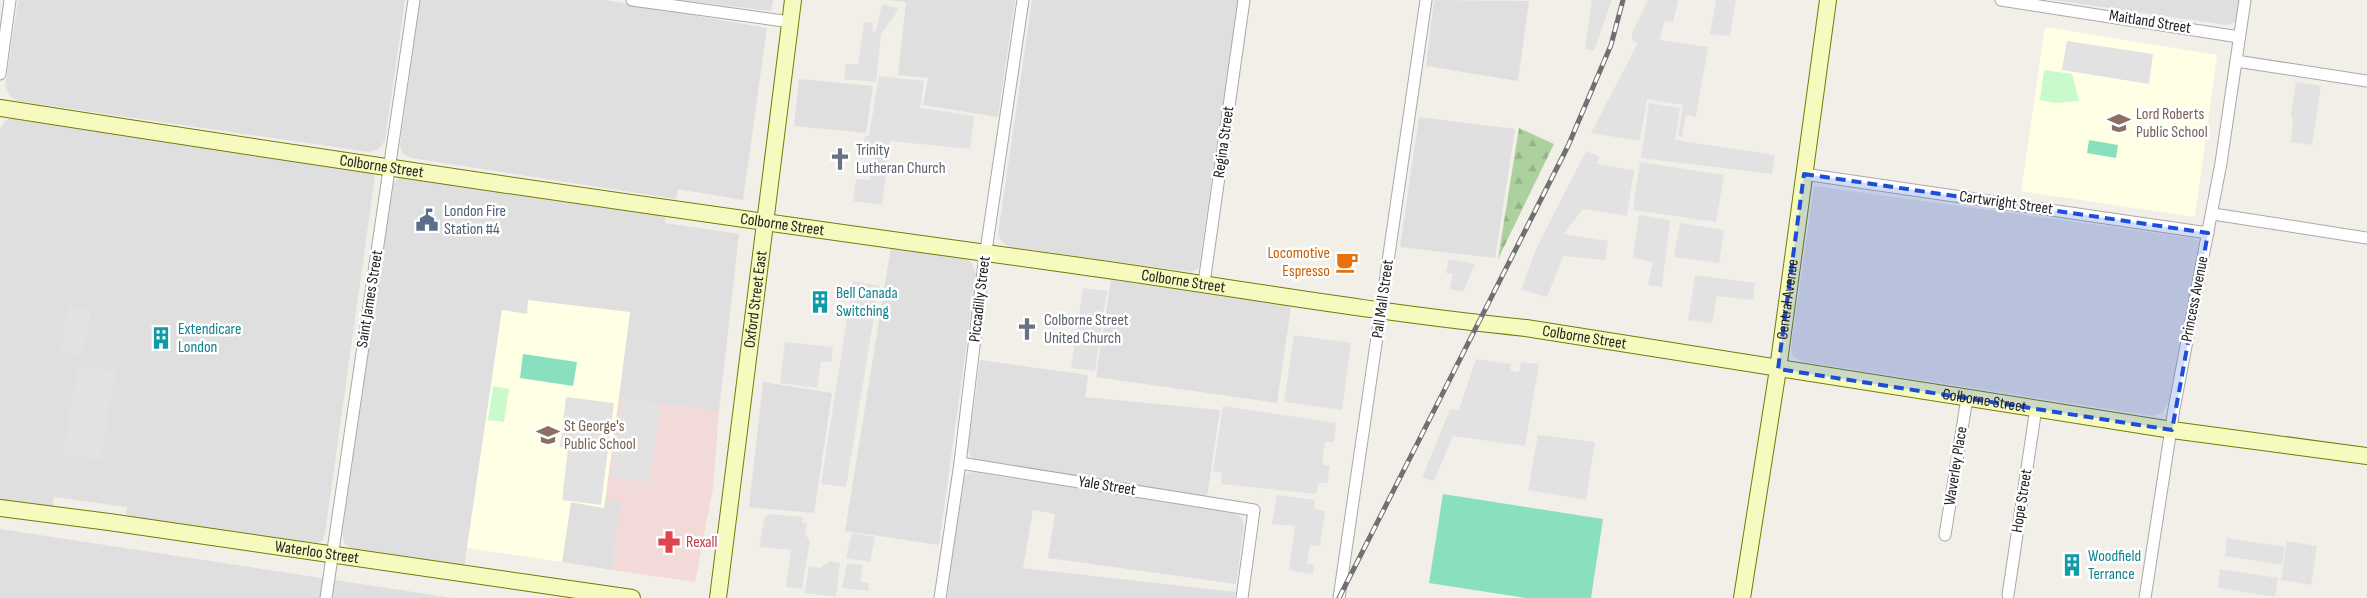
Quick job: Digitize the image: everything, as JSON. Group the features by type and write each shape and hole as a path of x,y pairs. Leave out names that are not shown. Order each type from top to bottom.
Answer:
{"street":[{"path":"0,74 10,0"},
{"name":"Saint James Street","path":"326,598 414,0"},
{"path":"632,0 790,22"},
{"name":"Oxford Street East","path":"718,598 793,0"},
{"name":"Piccadilly Street","path":"940,598 1022,0"},
{"name":"Regina Street","path":"1204,283 1244,0"},
{"name":"Pall Mall Street","path":"1339,598 1426,0"},
{"name":"Central Avenue","path":"1742,598 1778,369 1828,0"},
{"name":"Maitland Street","path":"2001,0 2240,37"},
{"name":"Princess Avenue","path":"2145,598 2172,430 2213,214 2245,0"},
{"path":"2236,61 2367,81"},
{"name":"Colborne Street","path":"0,108 766,222 1526,328 2172,430 2367,456"},
{"name":"Cartwright Street","path":"1804,174 2208,233"},
{"path":"2213,214 2367,238"},
{"name":"Waverley Place","path":"1945,535 1967,398"},
{"name":"Hope Street","path":"2008,595 2036,408"},
{"name":"Yale Street","path":"960,463 1254,510 1242,598"},
{"name":"Waterloo Street","path":"0,508 632,598"}],"highlighted area":[{"path":"1804,174 2208,233 2172,430 1778,369"}],"shaded area":[{"path":"18,0 405,0 385,140 379,149 369,152 17,101 9,95 5,87"},
{"path":"420,0 605,0 767,28 743,200 678,189 676,199 411,158 402,153 400,145"},
{"path":"679,0 773,0 771,11"},
{"path":"888,0 1015,0 998,117 923,105 928,78 898,75 906,2"},
{"path":"1032,0 1238,0 1199,268 1192,272 1010,247 1002,242 998,235"},
{"path":"1434,0 1529,1 1518,81 1426,66"},
{"path":"1592,0 1612,0 1594,51 1585,49"},
{"path":"1648,0 1678,0 1673,22 1664,21 1660,40 1708,47 1696,117 1686,115 1682,137 1678,136 1683,105 1647,99 1640,141 1591,133 1638,43 1632,40 1632,33"},
{"path":"1716,0 1736,0 1730,36 1710,34"},
{"path":"2053,0 2239,0 2236,22 2227,25"},
{"path":"882,4 899,9 881,34 876,82 844,79 846,64 858,64 864,22 873,23 872,31 876,32"},
{"name":"Lord Roberts Public School","path":"2045,27 2217,55 2195,217 2021,191"},
{"path":"2067,41 2153,54 2149,84 2062,70"},
{"path":"879,76 924,81 920,108 974,116 970,149 890,141 882,205 853,201 856,179 870,180 875,148 863,147 865,136 869,136"},
{"path":"799,79 873,86 866,133 794,126"},
{"path":"2296,82 2321,86 2312,145 2291,142 2293,120 2291,115"},
{"path":"1649,103 1680,108 1675,140 1775,155 1772,174 1641,158"},
{"path":"12,117 371,172 375,176 325,534 322,541 315,544 126,518 127,507 54,497 53,507 0,500 0,129 5,121"},
{"path":"1419,117 1515,129 1495,258 1400,247"},
{"path":"1586,151 1600,157 1596,164 1634,170 1627,216 1583,209 1564,234 1608,241 1605,260 1563,256 1547,297 1521,290 1536,249"},
{"path":"1640,162 1724,175 1716,222 1633,210"},
{"path":"405,176 665,215 665,223 739,234 719,411 619,398 630,312 527,314 502,310 464,568 352,549 345,544 342,535 391,188 397,179"},
{"path":"1814,186 2192,238 2199,241 2169,400 2163,412 2153,416 1804,362 1793,357 1791,347"},
{"path":"1639,215 1670,220 1662,287 1648,285 1653,262 1633,258"},
{"path":"1680,223 1724,230 1719,263 1674,257"},
{"path":"891,247 962,258 971,262 976,274 939,545 845,531"},
{"path":"1449,259 1475,264 1463,292 1450,289 1453,274 1446,273"},
{"path":"1695,275 1755,283 1753,300 1717,296 1712,323 1688,320"},
{"path":"1111,280 1291,306 1277,403 1096,377"},
{"path":"853,281 879,286 846,487 821,484"},
{"path":"1083,288 1107,291 1095,371 1071,368"},
{"name":"St George's Public School","path":"528,300 630,312 604,508 571,502 562,562 467,548 502,310 527,314"},
{"path":"68,306 91,310 84,356 61,352"},
{"path":"1294,335 1351,343 1342,410 1284,402"},
{"path":"785,342 833,347 831,362 821,362 817,388 780,383"},
{"path":"1476,359 1511,364 1511,371 1519,372 1521,362 1539,364 1525,446 1453,436 1434,481 1422,478 1450,409 1459,410"},
{"path":"980,360 1088,375 1085,397 1220,410 1207,496 978,461 971,458 968,449"},
{"path":"78,367 115,371 101,459 63,454"},
{"path":"763,382 832,393 814,513 749,507"},
{"path":"566,397 614,403 601,505 562,500 568,448 560,447"},
{"path":"619,398 719,411 713,488 695,582 612,570 621,501 605,500"},
{"path":"623,399 661,405 649,483 611,477"},
{"path":"1223,406 1336,423 1334,442 1325,442 1322,464 1330,466 1327,483 1319,483 1316,494 1221,484 1222,473 1213,471"},
{"path":"1538,435 1595,442 1586,500 1528,490"},
{"path":"973,472 1234,513 1241,517 1244,526 1236,584 1048,558 1055,514 1033,510 1023,568 1236,592 1235,598 946,598 964,478 968,473"},
{"path":"1277,495 1315,500 1314,509 1325,511 1320,546 1310,545 1307,564 1314,564 1313,574 1289,570 1295,526 1272,524"},
{"path":"605,500 621,501 612,570 562,562 571,502 603,508"},
{"path":"769,514 803,517 802,523 807,523 805,535 810,540 802,589 786,587 791,550 759,547 764,519"},
{"path":"0,529 453,598 0,598"},
{"path":"852,533 875,537 870,562 846,558"},
{"path":"2227,538 2285,547 2282,565 2225,556"},
{"path":"2287,541 2317,546 2311,585 2281,580"},
{"path":"830,561 840,563 836,597 805,593 809,566 820,568"},
{"path":"847,563 863,565 860,581 869,583 868,591 842,588"},
{"path":"2220,569 2278,578 2275,597 2218,588"}],"green space":[{"path":"2044,70 2072,74 2079,101 2055,103 2040,100"},
{"path":"1519,128 1554,144 1498,259"},
{"path":"2089,140 2118,145 2116,158 2087,153"},
{"path":"523,354 577,362 573,386 520,378"},
{"path":"493,386 509,389 504,422 488,420"},
{"path":"1443,494 1603,519 1591,598 1526,598 1429,583"}],"railway":[{"path":"1339,598 1568,146 1611,45 1623,0"}],"place":[{"name":"Lord Roberts Public School","path":"2119,123"},
{"name":"Trinity Lutheran Church","path":"840,159"},
{"name":"London Fire Station #4","path":"427,220"},
{"name":"Locomotive Espresso","path":"1347,262"},
{"name":"Bell Canada Switching","path":"820,302"},
{"name":"Colborne Street United Church","path":"1027,329"},
{"name":"Extendicare London","path":"161,338"},
{"name":"St George's Public School","path":"548,435"},
{"name":"Rexall","path":"669,542"},
{"name":"Woodfield Terrance","path":"2072,565"}]}
